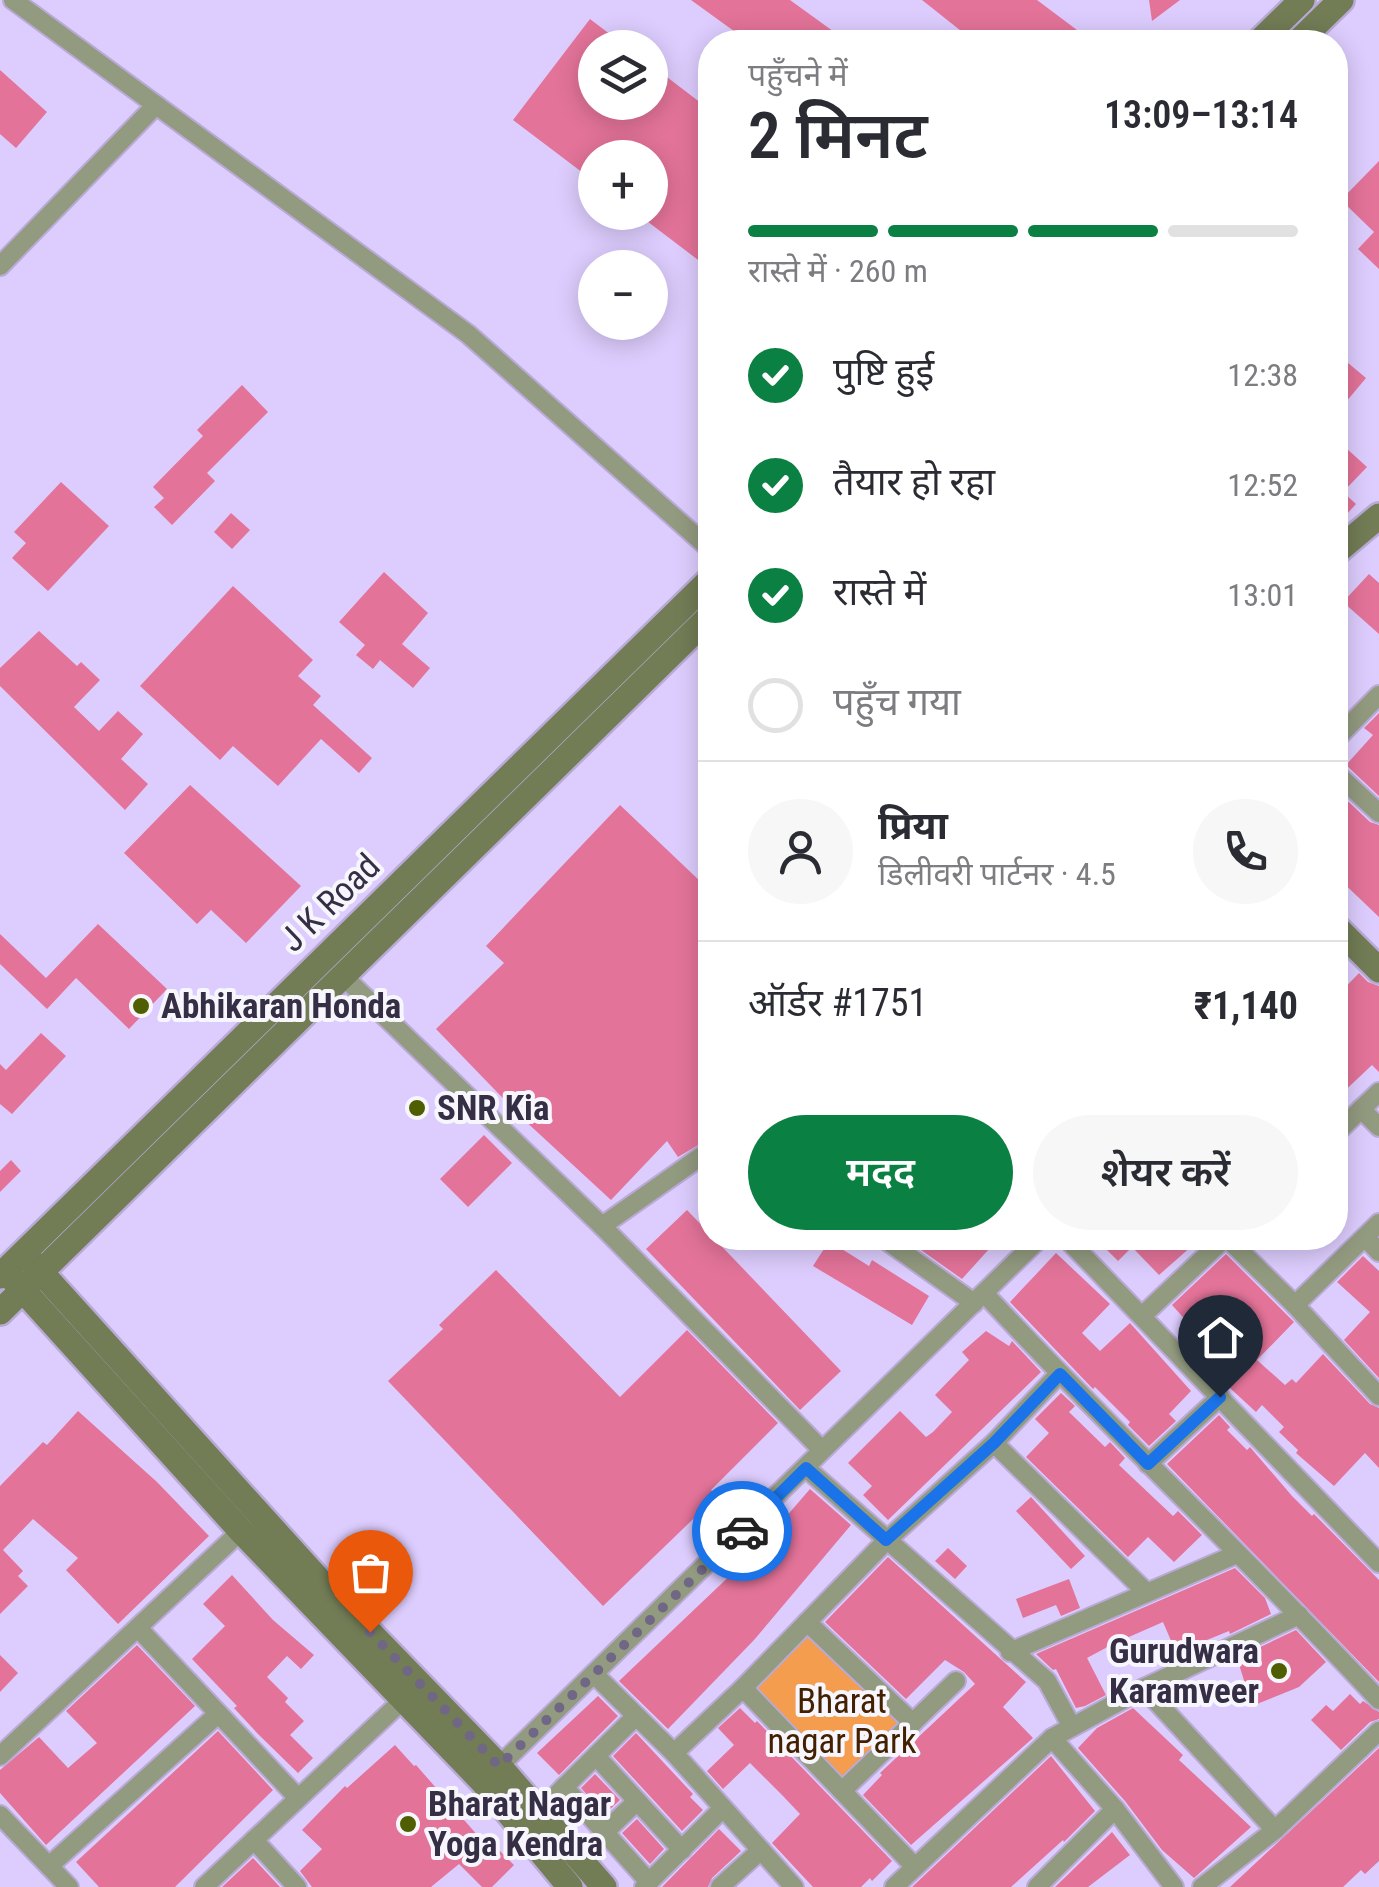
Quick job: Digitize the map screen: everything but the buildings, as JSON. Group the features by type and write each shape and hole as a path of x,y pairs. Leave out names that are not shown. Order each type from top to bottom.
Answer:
{"street":[{"path":"13,0 468,334 698,538"},
{"path":"1271,30 1302,0"},
{"path":"1311,30 1342,0"},
{"path":"0,266 156,105"},
{"path":"1348,542 1379,516"},
{"name":"J K Road","path":"328,979 698,593"},
{"name":"J K Road","path":"0,1312 19,1272 698,627"},
{"path":"1348,727 1379,695"},
{"path":"1348,784 1379,813"},
{"path":"1348,944 1377,964"},
{"path":"328,979 602,1226 821,1449"},
{"path":"1348,1122 1379,1092"},
{"path":"1361,1110 1379,1126"},
{"path":"602,1226 698,1158"},
{"path":"1296,1305 1379,1223"},
{"path":"1364,1237 1379,1252"},
{"path":"902,1250 979,1298 1060,1374 1379,1700"},
{"path":"491,1774 1028,1250"},
{"path":"1078,1250 1379,1563"},
{"path":"1142,1316 1213,1250"},
{"path":"1239,1250 1296,1305 1379,1396"},
{"path":"19,1272 241,1532 403,1700 538,1814 604,1887"},
{"path":"19,1272 318,1579 491,1774 560,1884"},
{"path":"674,1753 743,1688 886,1540 994,1443 1060,1374"},
{"path":"1148,1464 1220,1397"},
{"path":"994,1443 1146,1592"},
{"path":"806,1468 1047,1681 1072,1727"},
{"path":"0,1756 241,1532"},
{"path":"1010,1652 1237,1554"},
{"path":"894,1887 1052,1738 1144,1688 1299,1615"},
{"path":"807,1622 913,1723"},
{"path":"138,1628 298,1798"},
{"path":"594,1674 674,1753 794,1887"},
{"path":"842,1791 956,1681"},
{"path":"743,1688 915,1867"},
{"path":"1144,1688 1276,1830"},
{"path":"204,1887 403,1700"},
{"path":"39,1887 52,1869 218,1714"},
{"path":"538,1814 636,1716"},
{"path":"1202,1887 1276,1830 1379,1731"},
{"path":"1052,1738 1115,1809 1174,1887"},
{"path":"596,1756 682,1850"},
{"path":"564,1788 647,1884 723,1808"},
{"path":"605,1832 637,1801"},
{"path":"1037,1887 1115,1809"},
{"path":"0,1815 70,1887"},
{"path":"254,1840 298,1887"},
{"path":"720,1887 761,1850"}],"green space":[{"name":"Bharat nagar Park","path":"807,1631 903,1722 842,1781 751,1687"}],"way so far":[{"path":"370,1632 499,1766 742,1531"}],"place":[{"name":"Abhikaran Honda","path":"141,1006"},
{"name":"SNR Kia","path":"417,1108"},
{"name":"Gurudwara Karamveer","path":"1279,1671"},
{"name":"Bharat Nagar Yoga Kendra","path":"408,1824"}],"route":[{"path":"742,1531 806,1468 886,1540 994,1443 1060,1374 1148,1464 1220,1397"}]}
